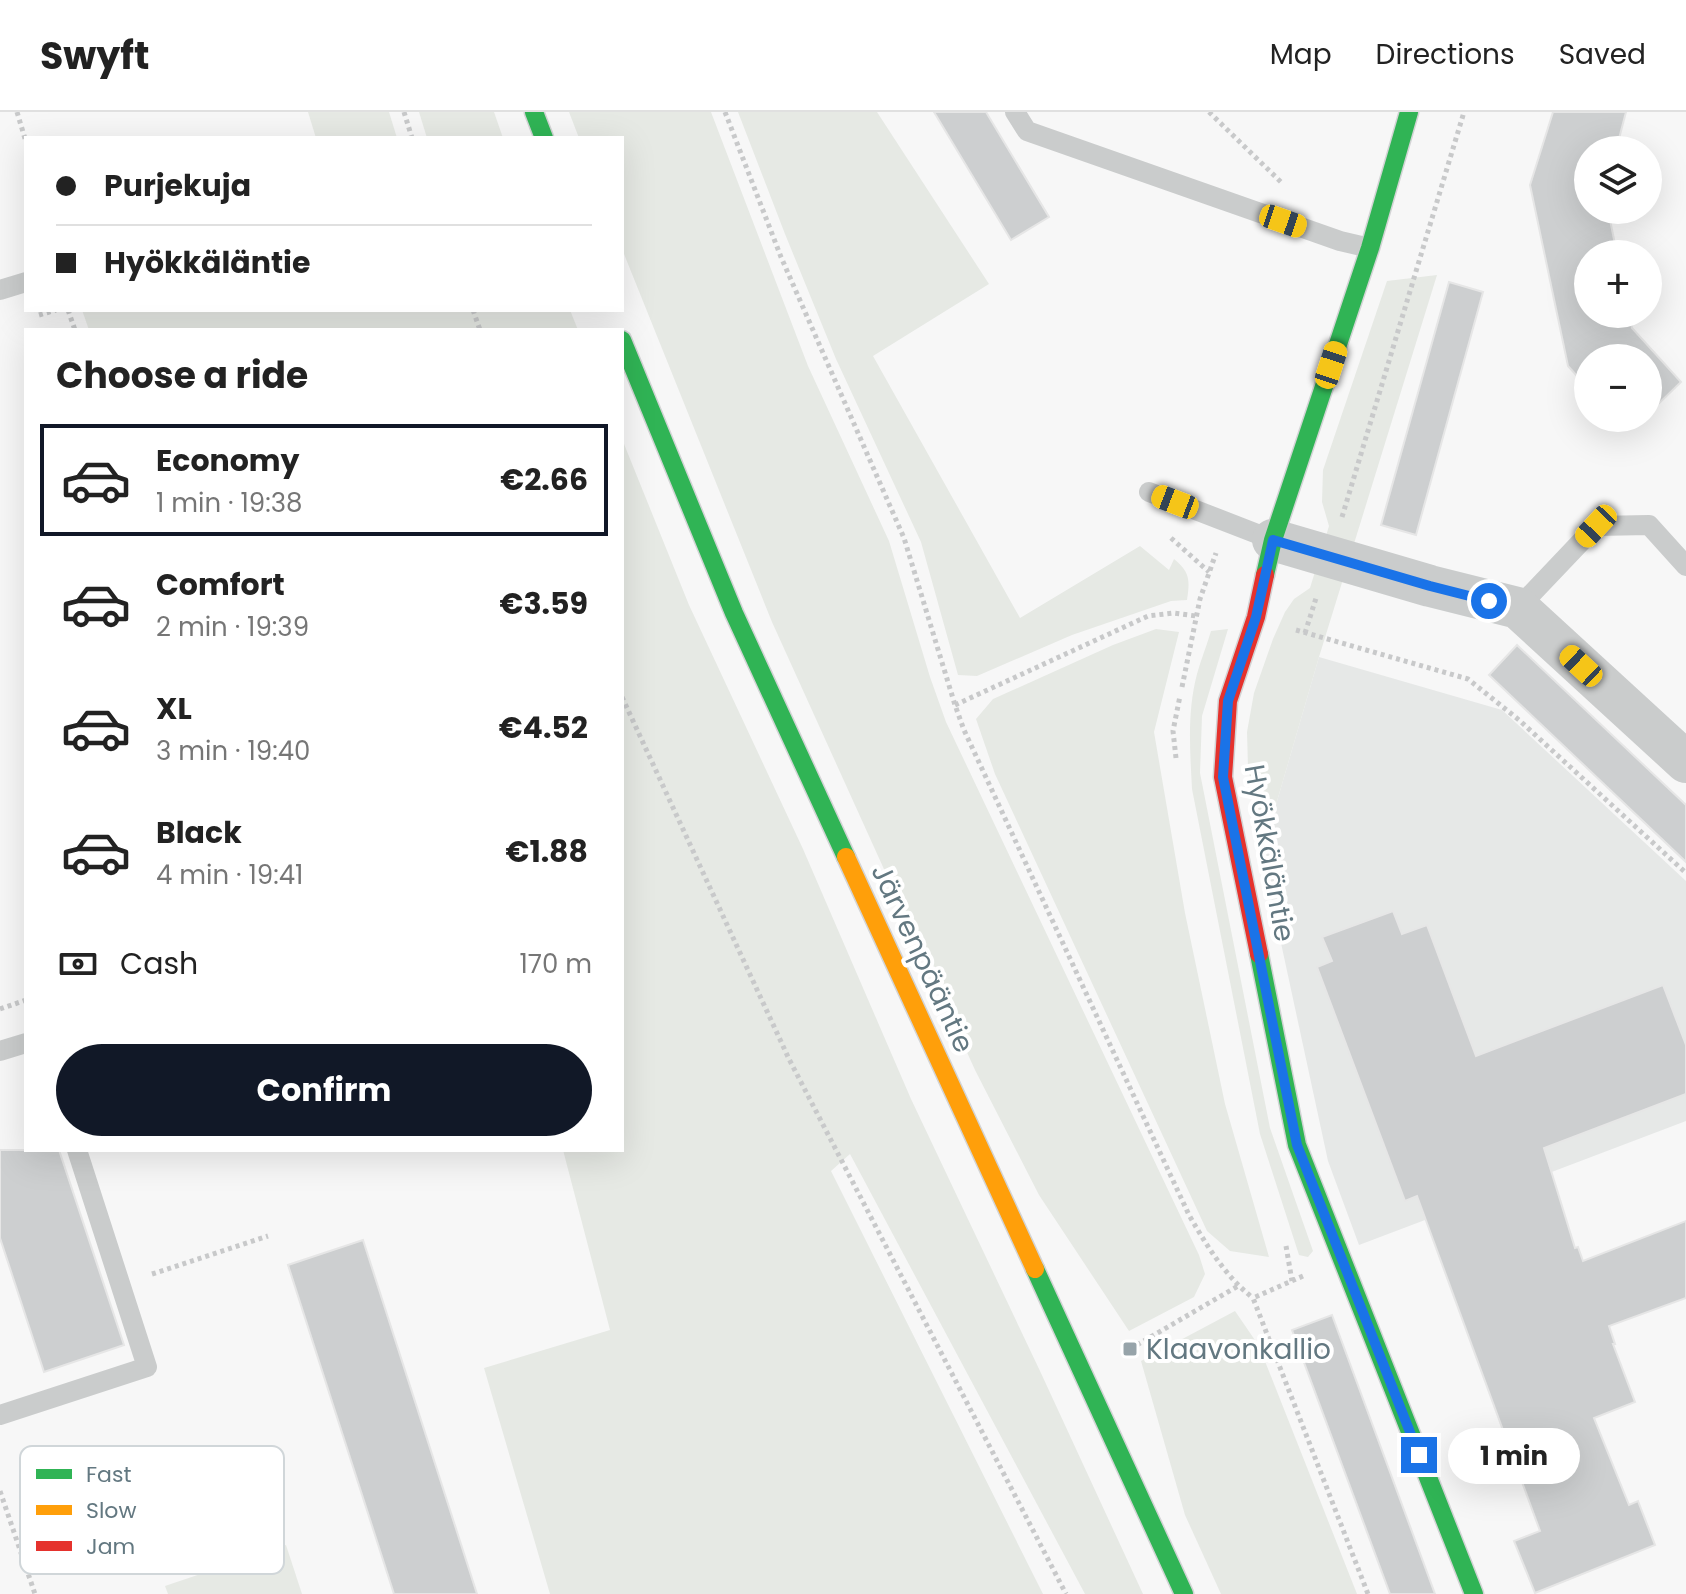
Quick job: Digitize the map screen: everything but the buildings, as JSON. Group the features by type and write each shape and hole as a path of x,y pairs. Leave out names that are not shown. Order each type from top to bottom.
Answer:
{"street":[{"path":"534,112 543,136"},
{"name":"Hyökkäläntie","path":"1409,112 1370,248 1273,540 1256,617 1228,701 1223,777 1297,1145 1474,1594"},
{"name":"Järvenpääntie","path":"624,346 734,613 1184,1594"},
{"path":"1273,540 1518,608 1686,762"}],"lane":[{"path":"1015,112 1027,131 1340,241 1370,248"},
{"path":"0,290 24,283"},
{"path":"1149,492 1273,540"},
{"path":"1518,608 1596,526 1649,525 1686,566"},
{"path":"0,1051 24,1044"},
{"path":"0,1415 147,1367 78,1152"}],"path":[{"path":"17,112 24,136"},
{"path":"404,112 411,136"},
{"path":"725,112 781,257 904,538 964,730 1189,1215 1212,1255 1238,1286 1253,1298 1368,1594"},
{"path":"1209,112 1286,187"},
{"path":"1305,633 1464,112"},
{"path":"1200,599 1305,633 1468,679 1519,720 1686,873"},
{"path":"955,705 1148,616 1173,613 1196,616"},
{"path":"624,701 789,1059 1066,1594"},
{"path":"0,1009 24,1001"},
{"path":"121,1284 268,1236"},
{"path":"1253,1298 1342,1260"},
{"path":"1130,1349 1238,1286"},
{"path":"0,1491 20,1550"},
{"path":"28,1574 35,1594"}],"shaded area":[{"path":"308,112 389,112 396,136 315,136"},
{"path":"419,112 494,112 502,136 426,136"},
{"path":"569,112 711,112 808,366 889,541 946,722 1199,1255 1205,1274 1194,1297 1129,1331 1039,1195 975,1070 772,622 624,254 624,136 578,136"},
{"path":"738,112 877,112 989,284 873,356 1020,618 1140,546 1169,570 1174,559 1183,568 1188,582 1187,600 1171,601 1072,635 977,676 958,675 921,542 836,359"},
{"path":"1437,275 1273,815 1259,824 1248,767 1247,732 1254,693 1285,612 1294,599 1310,588 1329,526 1322,502 1323,470 1387,281"},
{"path":"83,312 571,312 577,328 88,328"},
{"path":"624,444 689,605 803,849 911,1099 1143,1594 1085,1594 850,1154 831,1171 1043,1594 550,1594 484,1368 610,1330 564,1152 624,1152"},
{"path":"1156,629 1179,632 1154,732 1185,913 1225,1104 1269,1257 1230,1251 1207,1231 995,774 976,719 993,699"},
{"path":"1228,629 1202,716 1200,773 1270,1128 1313,1251 1308,1257 1299,1255 1260,1134 1192,789 1190,717 1197,674 1211,631"},
{"path":"1319,657 1502,710 1686,881 1686,1121 1359,1245 1328,1161 1270,892 1259,824 1273,815"},
{"path":"1235,1311 1259,1346 1357,1594 1221,1594 1185,1515 1141,1361"},
{"path":"284,1546 302,1594 168,1594 165,1586 200,1574 284,1574"}],"traffic: fast":[{"path":"534,112 543,136"},
{"path":"1265,575 1273,540 1370,248 1409,112"},
{"path":"624,345 734,613 846,857"},
{"path":"1259,954 1297,1145 1474,1594"},
{"path":"1035,1269 1184,1594"}],"traffic: slow":[{"path":"846,857 1035,1269"}],"traffic: jam":[{"path":"1259,954 1223,777 1228,701 1256,617 1265,575"}],"place":[{"name":"Klaavonkallio","path":"1130,1349"}],"route":[{"path":"1419,1455 1297,1145 1223,777 1228,701 1256,617 1273,540 1489,601"}]}
